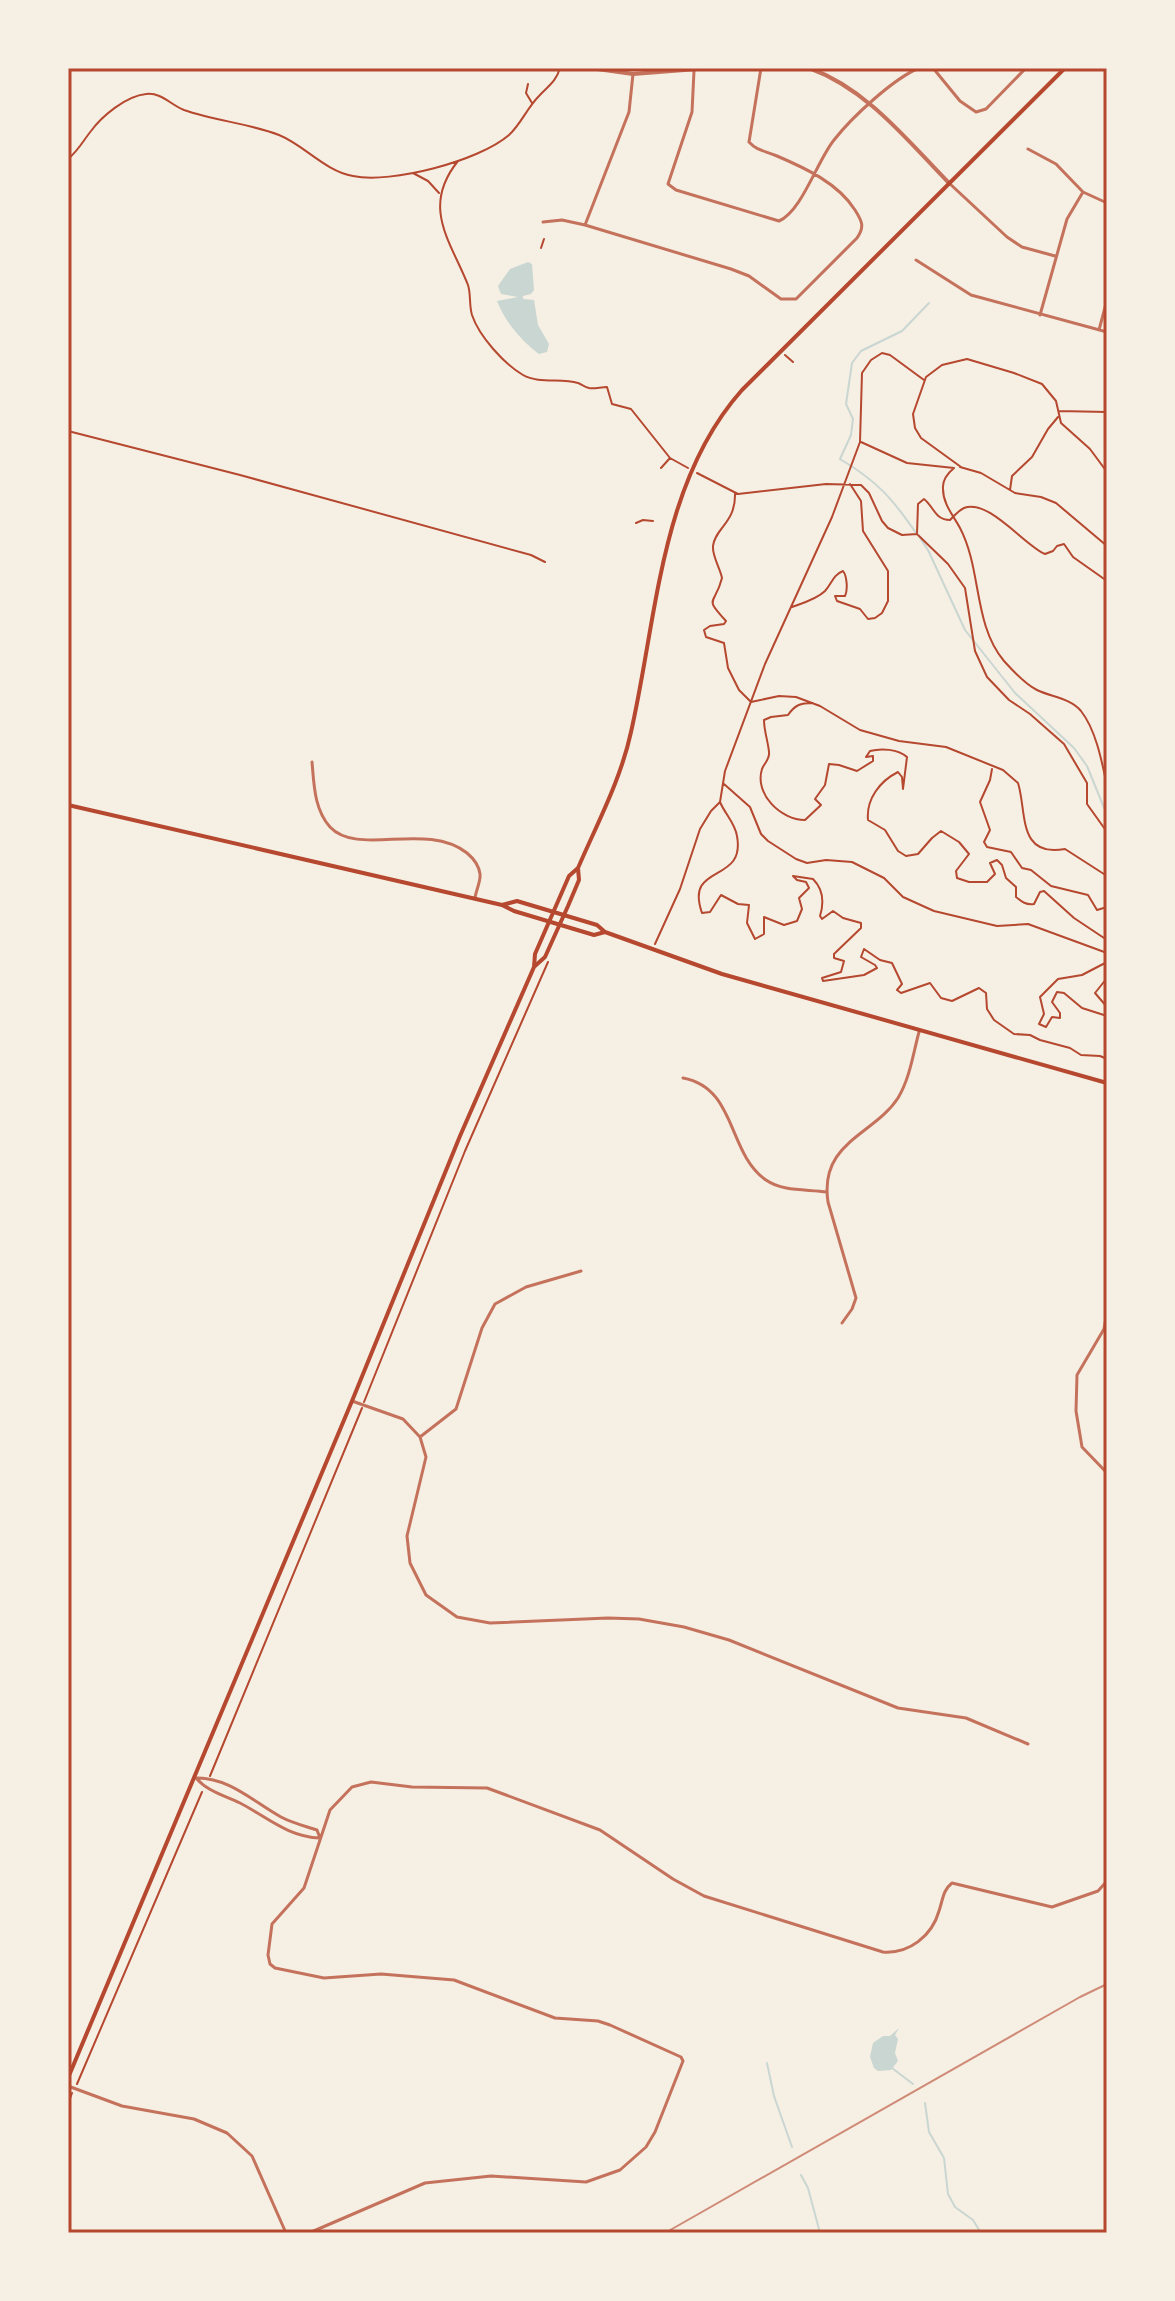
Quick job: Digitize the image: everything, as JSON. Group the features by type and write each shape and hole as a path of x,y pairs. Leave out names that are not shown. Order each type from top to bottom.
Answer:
{"main road":[{"path":"68,2078 196,1778 460,1136 534,967 535,954 569,876 578,868 618,773 631,736 668,544 684,492 706,442 729,405 1065,68"},
{"path":"68,805 475,898 594,935 605,932"},
{"path":"534,967 545,957 560,925 579,880 578,868"},
{"path":"502,905 517,901 597,925 605,932 722,974 1107,1083"}],"street":[{"path":"590,68 633,74 710,68"},
{"path":"543,222 562,220 585,225 731,269 749,276 781,299 796,299 862,231 863,223 847,199 828,183 777,156 759,151 749,142 761,68"},
{"path":"809,68 844,83 871,104 1007,237 1022,247 1055,256"},
{"path":"694,71 692,112 668,178 670,188 779,221 791,213 834,139 901,77 919,68"},
{"path":"933,68 960,101 976,112 986,109 1026,68"},
{"path":"585,225 629,112 633,74"},
{"path":"1028,149 1056,164 1083,192 1107,203"},
{"path":"1040,315 1069,212 1083,192"},
{"path":"916,260 971,295 1107,332"},
{"path":"1099,330 1107,300"},
{"path":"312,762 316,800 323,818 338,834 360,839 434,838 454,844 471,856 480,873 475,898"},
{"path":"842,1323 856,1298 827,1192 834,1162 851,1138 877,1120 897,1098 908,1076 919,1032"},
{"path":"683,1078 696,1080 712,1092 722,1105 749,1161 764,1179 791,1188 827,1192"},
{"path":"420,1437 456,1409 482,1328 495,1304 526,1287 581,1271"},
{"path":"1107,1312 1104,1329 1077,1375 1076,1411 1082,1447 1107,1473"},
{"path":"352,1401 403,1419 420,1437 426,1457 407,1536 410,1563 426,1595 457,1617 490,1623 639,1619 684,1627 729,1640 898,1708 966,1718 1028,1744"},
{"path":"196,1778 209,1778 247,1795 284,1819 317,1830 320,1838"},
{"path":"196,1778 204,1787 242,1804 279,1828 320,1838"},
{"path":"309,2233 425,2183 491,2176 586,2182 611,2174 627,2165 646,2147 683,2061 668,2050 610,2025 598,2021 555,2018 454,1980 381,1974 324,1978 275,1968 270,1964 268,1955 272,1924 304,1888 330,1810 352,1787 371,1782 412,1787 487,1788 600,1830 704,1896 889,1952 912,1946 925,1937 934,1923 945,1888 952,1883 1052,1907 1098,1891 1107,1881"},
{"path":"68,2086 122,2106 194,2119 227,2133 252,2156 286,2233"}],"path":[{"path":"68,159 109,114 124,103 149,93 188,111 283,136 335,170 351,176 366,178 412,173 482,152 507,136 556,81 560,68"},
{"path":"528,84 526,93 533,104"},
{"path":"458,161 440,194 443,230 468,286 471,311 477,325 496,350 519,372 531,378 579,383 591,389 607,387 611,403 628,407 637,414 670,458 735,493 850,483 867,489 888,528 902,535 917,534"},
{"path":"412,173 428,181 440,194"},
{"path":"541,248 544,239"},
{"path":"781,351 793,362"},
{"path":"653,949 680,889 700,829 720,802 725,771 750,702 860,442 861,380 871,360 882,353 890,354 924,380"},
{"path":"1107,472 1090,449 1065,427 1056,401 1042,384 967,359 942,365 924,380 913,414 915,428 921,438 961,467 981,473 1010,490 1056,503 1107,546"},
{"path":"1058,411 1107,412"},
{"path":"1010,490 1012,476 1032,457 1048,429 1059,417"},
{"path":"68,431 240,475 531,555 545,562"},
{"path":"860,442 907,463 961,467"},
{"path":"661,468 670,458"},
{"path":"954,468 946,476 942,489 967,550 988,637 1006,663 1029,685 1073,703 1081,711 1101,757 1107,786"},
{"path":"791,607 816,598 825,591 837,572 843,571 847,592 845,596 835,596 837,601 860,609 868,619 882,613 888,601 888,571 863,531 861,501 850,488 850,483"},
{"path":"735,493 733,512 717,536 713,550 722,578 711,603 726,621 704,630 706,637 724,643 728,668 739,690 750,702"},
{"path":"1107,581 1073,557 1064,544 1045,554 983,509 968,506 946,520 937,516 924,499 918,504 917,534 948,564 965,588 975,651 987,677 1009,700 1064,744 1087,783 1087,804 1107,832"},
{"path":"636,523 653,521"},
{"path":"750,702 787,695 813,703 860,730 899,741 946,747 1010,773 1018,783 1022,812 1033,842 1044,849 1065,849 1107,876"},
{"path":"813,703 801,703 794,706 788,715 764,720 770,755 761,774 774,808 797,820 805,820 821,805 815,799 825,785 829,764 857,771 873,761 873,756 866,757 868,752 889,750 903,753 907,757 903,789 902,777 898,772 893,774 873,793 867,809 868,820 885,830 898,851 906,856 918,854 936,834 941,831 947,833 969,854 956,871 957,878 987,882 995,874 990,863 997,860 1006,878 1016,887 1016,897 1021,901 1034,904 1040,892 1044,891 1074,918 1107,940"},
{"path":"992,768 980,802 990,830 984,842 987,847 1011,852 1022,868 1031,870 1051,886 1088,895 1097,910 1107,907"},
{"path":"723,783 750,807 761,834 796,859 807,863 826,860 852,862 884,878 903,897 943,914 997,926 1028,924 1107,953"},
{"path":"720,802 736,832 738,851 734,861 700,886 698,894 702,913 710,912 721,895 738,904 749,905 747,923 755,939 764,934 764,917 784,925 797,921 802,909 799,898 809,888 806,882 793,876 813,879 820,889 822,919 833,911 843,918 861,923 861,928 834,954 834,958 844,961 841,972 826,975 823,981 864,975 877,968 861,957 864,949 895,966 902,984 897,990 901,993 930,983 941,998 952,1001 979,988 986,993 987,1009 994,1020 1014,1034 1030,1035 1070,1048 1081,1055 1107,1059"},
{"path":"366,1398 465,1151 552,953"},
{"path":"1107,962 1082,975 1058,979 1049,986 1040,997 1044,1014 1039,1024 1046,1027 1052,1017 1060,1018 1052,1002 1057,992 1064,993 1082,1008 1107,1016"},
{"path":"1107,978 1095,993 1107,1007"},
{"path":"211,1773 360,1411"},
{"path":"80,2078 200,1796"},
{"path":"68,2104 70,2097"}],"shaded area":[{"path":"528,262 532,264 534,290 523,299 534,300 538,325 549,344 547,352 539,354 515,330 497,301 518,297 501,294 498,286 510,269"},
{"path":"899,2028 895,2035 898,2039 895,2053 898,2061 891,2070 878,2071 870,2057 873,2043 883,2036 890,2036"}],"waterway":[{"path":"916,533 883,491 840,459 851,435 853,419 846,404 852,363 861,351 902,331 929,303"},
{"path":"920,538 965,630 1015,693 1074,748 1087,766 1107,815"},
{"path":"767,2063 774,2096 792,2147"},
{"path":"892,2068 913,2084"},
{"path":"925,2103 929,2132 944,2158 948,2194 955,2207 973,2220 981,2233"},
{"path":"801,2175 808,2188 820,2233"}],"railway":[{"path":"665,2233 1107,1984"}]}
